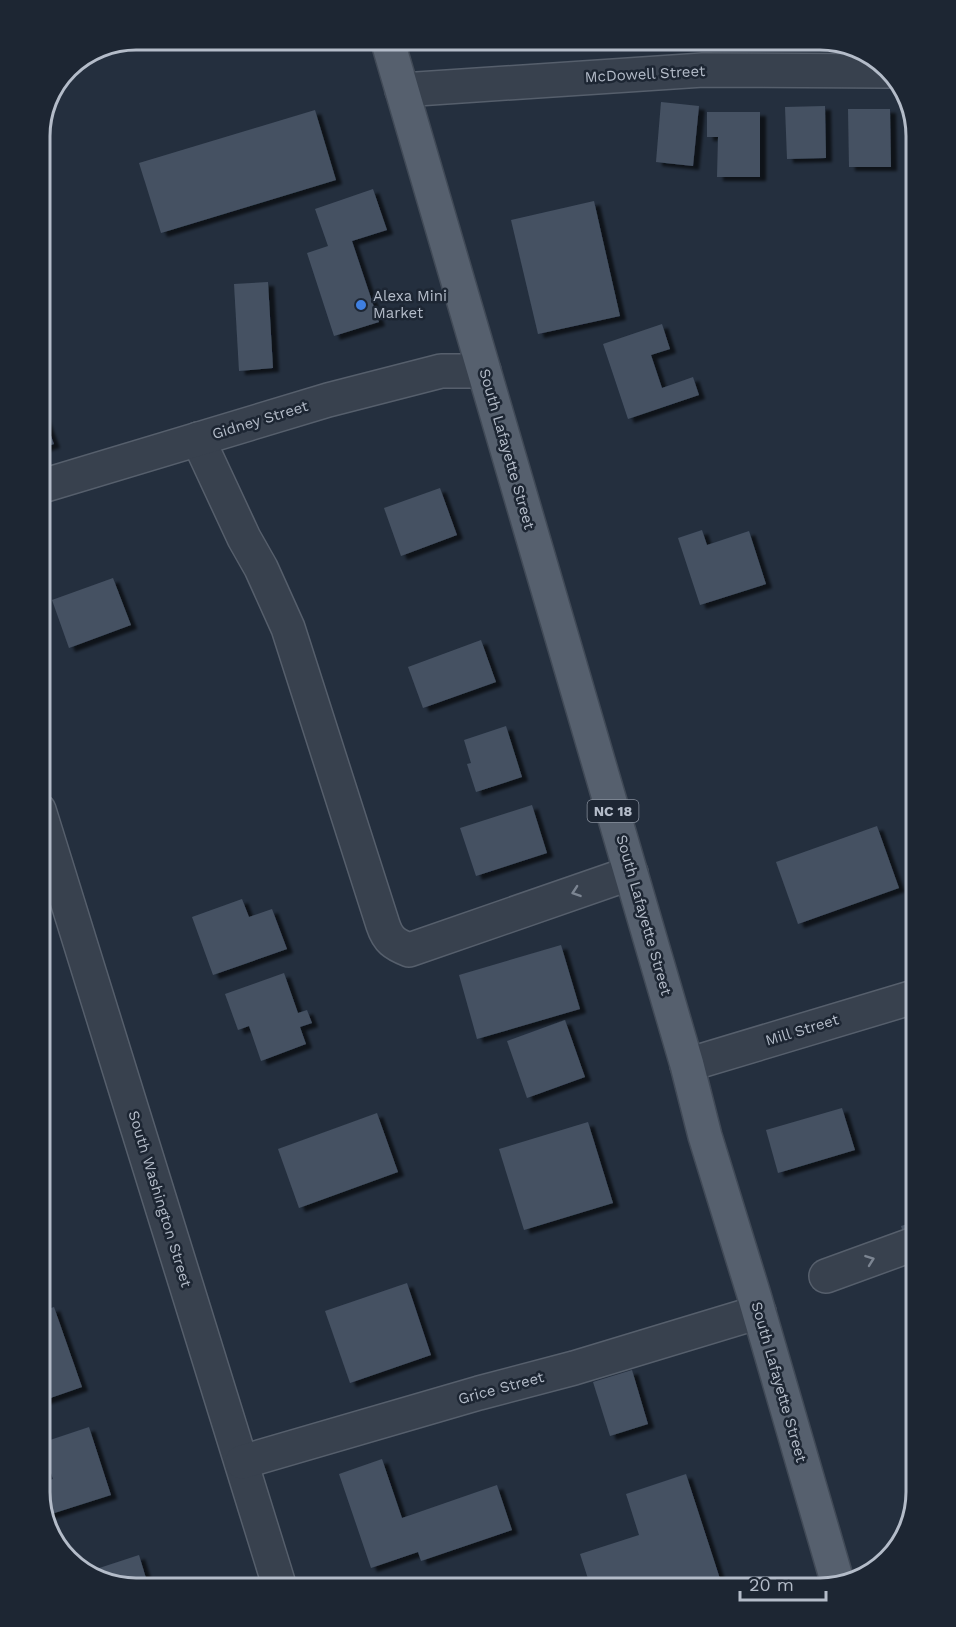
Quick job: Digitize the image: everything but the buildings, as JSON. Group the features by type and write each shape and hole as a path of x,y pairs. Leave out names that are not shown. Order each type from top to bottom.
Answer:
{"main road":[{"name":"South Lafayette Street","path":"390,50 687,1065 705,1136 836,1576"}],"street":[{"name":"McDowell Street","path":"402,90 703,70 877,71"},
{"name":"Gidney Street","path":"50,484 328,400 416,376 441,371 484,370"},
{"path":"198,439 243,538 261,568 288,628 386,932 395,944 409,950 631,873"},
{"name":"South Washington Street","path":"50,845 277,1577"},
{"name":"Mill Street","path":"687,1065 906,999"},
{"path":"826,1276 906,1247"},
{"name":"Grice Street","path":"242,1462 479,1393 574,1368 759,1312"}],"place":[{"name":"Alexa Mini Market","path":"361,305"}]}
